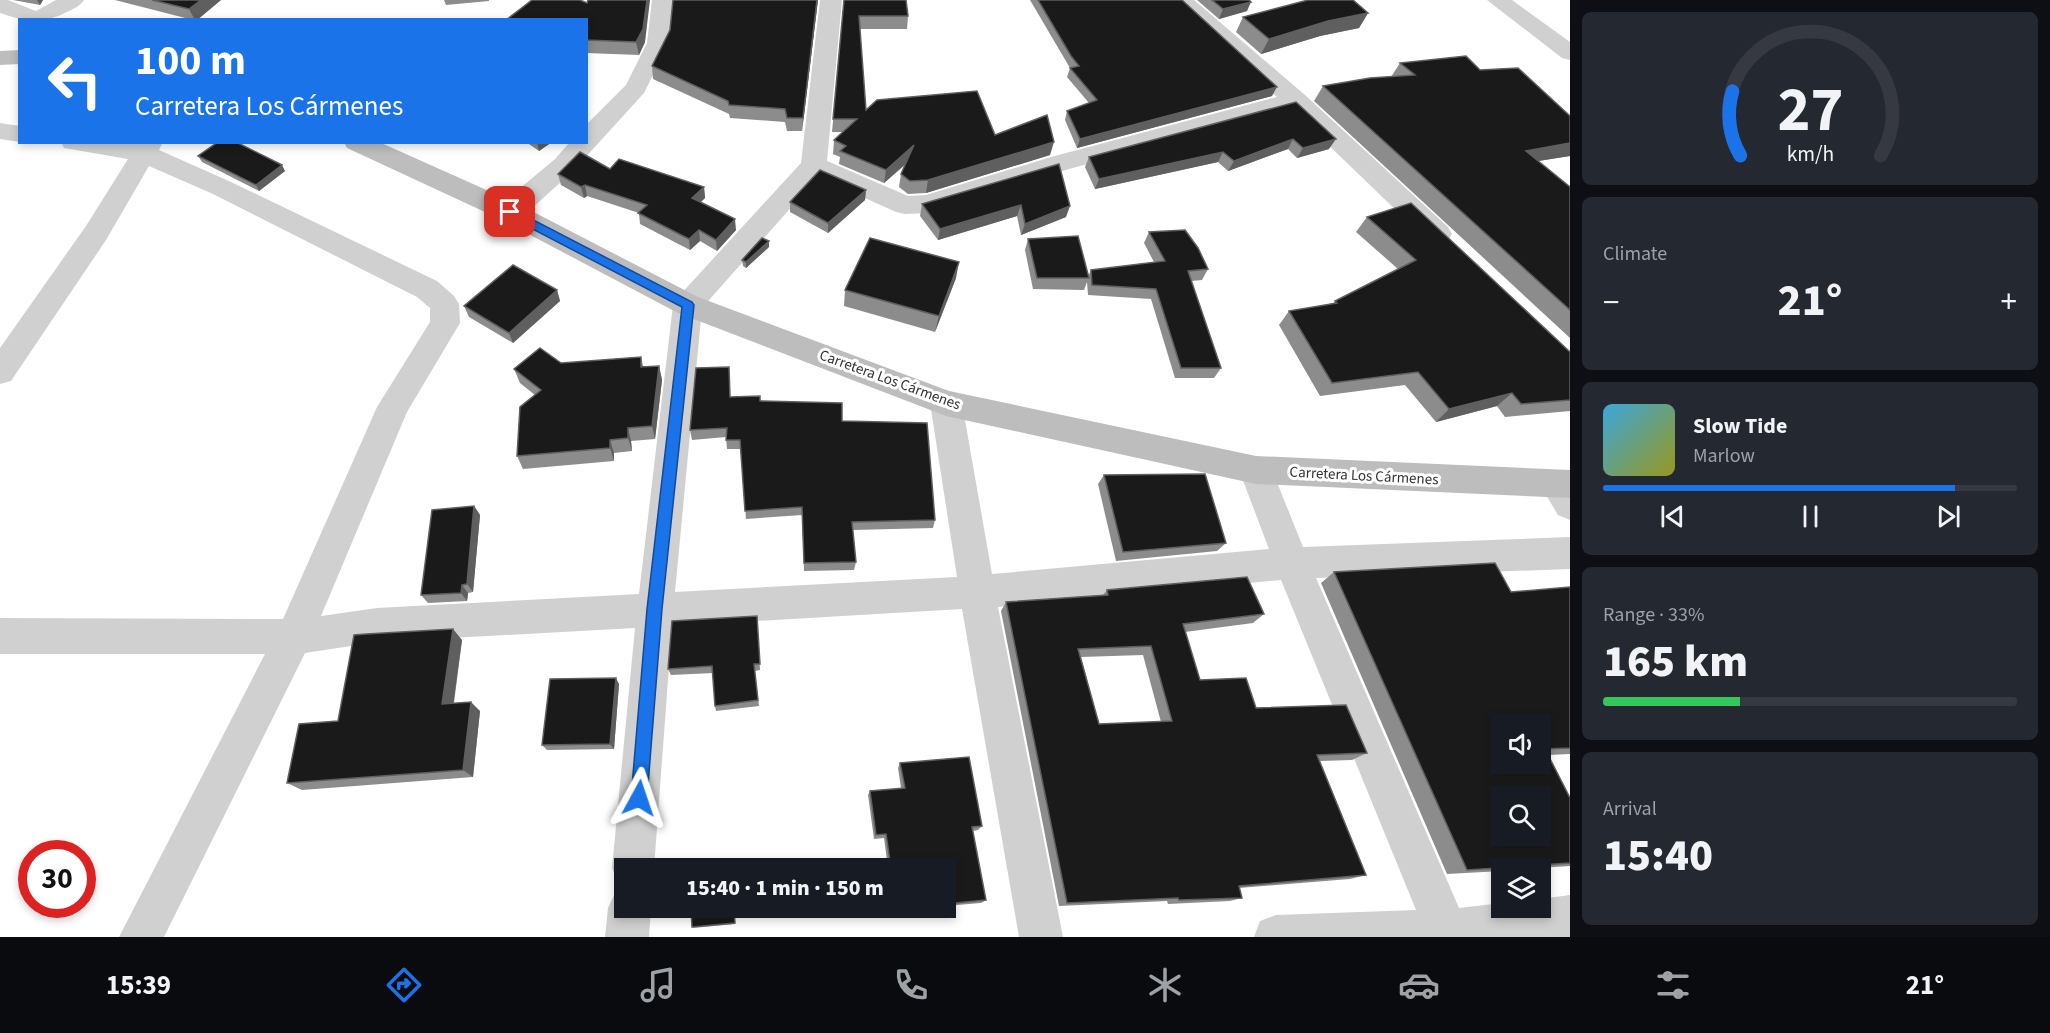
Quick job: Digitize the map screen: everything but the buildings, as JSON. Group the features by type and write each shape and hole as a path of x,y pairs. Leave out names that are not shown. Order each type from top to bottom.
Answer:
{"main road":[{"path":"0,58 18,57"},
{"name":"Carretera Los Cármenes","path":"360,144 510,212 688,305 946,403 1256,471 1566,491"}],"street":[{"path":"42,18 73,0"},
{"path":"588,140 636,88 658,43 663,0"},
{"path":"634,858 655,609 688,305 814,165 831,0"},
{"path":"1181,0 1226,26 1296,100 1459,254"},
{"path":"1498,0 1570,53"},
{"path":"0,5 37,18"},
{"path":"814,165 905,205 927,204 1109,149 1218,121 1256,108 1296,100"},
{"path":"0,131 18,134"},
{"path":"98,144 147,148 222,188 427,289 444,304 444,323 393,407 294,637 141,937"},
{"path":"510,212 564,165 584,144"},
{"path":"0,372 96,233 147,148"},
{"path":"946,403 977,592 1041,937"},
{"path":"1256,471 1292,563 1448,934"},
{"path":"0,636 294,637 377,625 977,592 1292,563 1570,553"},
{"path":"1276,937 1448,934 1570,917"},
{"path":"627,937 629,918"}],"route":[{"path":"510,212 688,305 655,609 639,798"}]}
